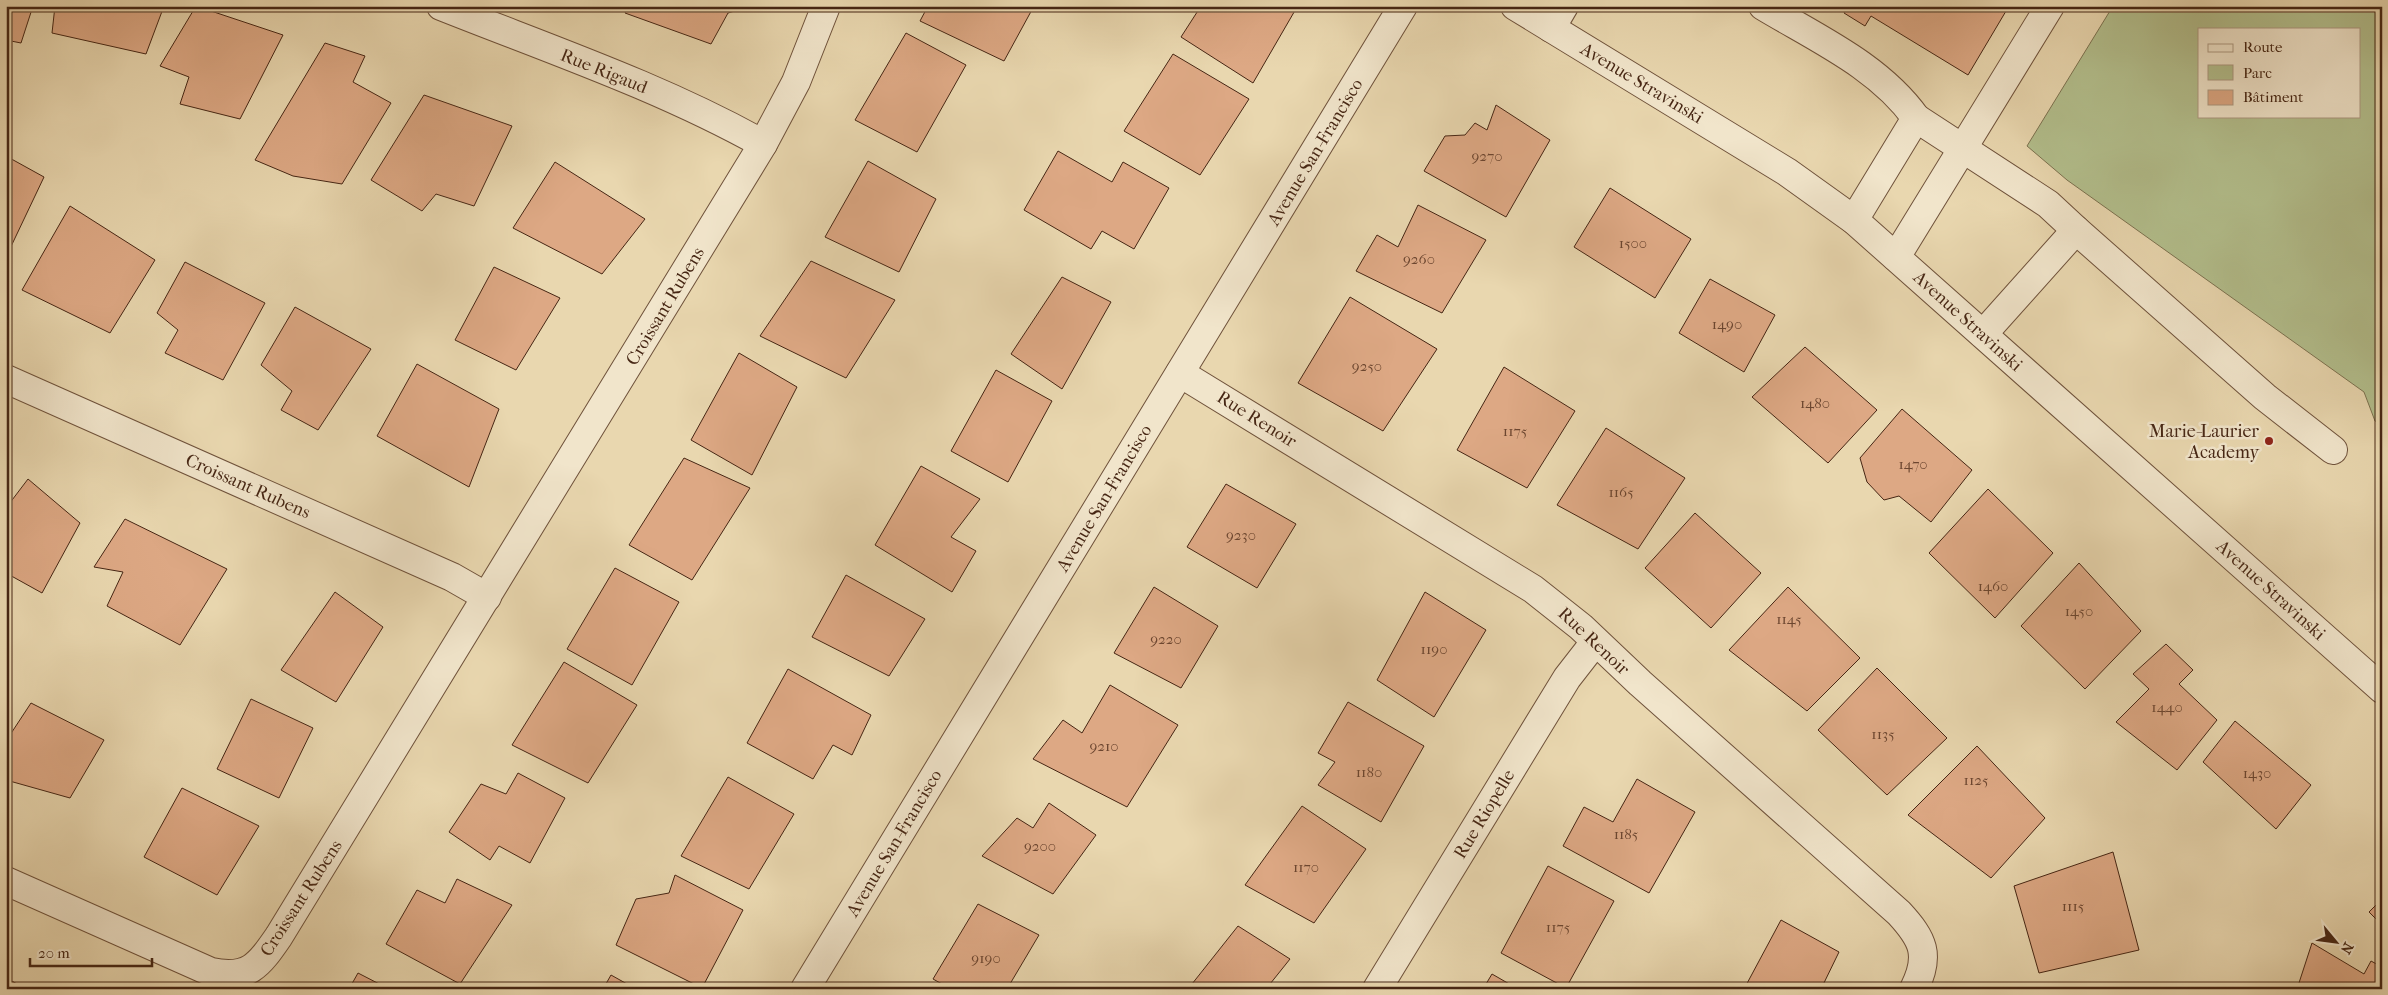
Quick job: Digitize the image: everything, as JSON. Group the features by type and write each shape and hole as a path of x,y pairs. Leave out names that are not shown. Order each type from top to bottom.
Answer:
{"street":[{"name":"Rue Rigaud","path":"441,6 632,82 720,121 763,144"},
{"name":"Croissant Rubens","path":"6,881 212,972 238,975 257,965 279,936 763,144 796,82 826,6"},
{"name":"Avenue San-Francisco","path":"805,989 1403,6"},
{"name":"Avenue Stravinski","path":"1515,6 1557,17 1787,172 1854,220 2382,689"},
{"path":"1763,6 1875,75 1904,101 1916,118 2048,204 2278,407 2333,450"},
{"path":"1896,257 2050,6"},
{"path":"1854,220 1916,118"},
{"path":"1983,334 2076,230"},
{"name":"Rue Renoir","path":"1180,373 1533,588 1581,627 1595,642 1899,913 1913,928 1922,944 1924,961 1914,989"},
{"name":"Croissant Rubens","path":"6,380 442,573 487,598"},
{"name":"Rue Riopelle","path":"1377,989 1567,678 1595,642"}],"green space":[{"path":"2113,6 2382,6 2382,425 2375,421 2364,392 2067,180 2027,146"}],"building":[{"path":"6,6 33,6 21,43 6,40"},
{"path":"55,6 164,6 146,54 52,33"},
{"path":"196,6 283,35 240,119 180,104 189,77 160,66"},
{"path":"629,6 751,6 728,13 711,44 625,13"},
{"path":"928,6 1034,6 1004,61 920,21"},
{"path":"1201,6 1297,7 1253,83 1181,37"},
{"path":"1848,6 2009,6 1968,75 1871,16 1865,26 1844,13"},
{"path":"906,33 966,65 917,152 855,120"},
{"path":"325,43 365,56 353,82 391,103 342,184 293,176 255,160"},
{"path":"1173,54 1249,99 1200,175 1124,131"},
{"path":"424,95 512,126 474,206 436,194 422,211 371,180"},
{"path":"1496,105 1550,140 1506,217 1424,171 1445,136 1465,135 1475,123 1487,130"},
{"path":"1058,151 1112,182 1123,162 1169,188 1134,249 1102,231 1091,249 1024,210"},
{"path":"6,156 44,177 6,257"},
{"path":"868,161 936,199 899,272 825,237"},
{"path":"555,162 645,219 602,274 513,228"},
{"path":"1610,188 1691,239 1655,298 1574,247"},
{"path":"1418,205 1486,240 1442,313 1356,271 1377,235 1398,247"},
{"path":"70,206 155,260 110,333 22,290"},
{"path":"811,261 895,300 846,378 760,336"},
{"path":"185,262 265,303 223,380 165,353 178,330 157,313"},
{"path":"494,267 560,298 516,370 455,340"},
{"path":"1062,277 1111,302 1062,389 1011,354"},
{"path":"1710,279 1775,315 1744,372 1679,333"},
{"path":"1350,297 1437,349 1383,431 1298,383"},
{"path":"295,307 371,349 318,430 281,410 292,391 261,365"},
{"path":"1805,347 1877,410 1828,463 1752,397"},
{"path":"739,353 797,387 752,475 691,440"},
{"path":"417,364 499,409 469,487 377,436"},
{"path":"1504,367 1575,411 1527,488 1457,450"},
{"path":"996,370 1052,401 1008,482 951,451"},
{"path":"1902,409 1972,470 1931,522 1899,496 1884,500 1867,482 1860,458"},
{"path":"1606,428 1685,478 1638,549 1557,505"},
{"path":"684,458 750,488 692,580 629,545"},
{"path":"921,466 980,499 951,537 976,551 952,592 875,545"},
{"path":"28,479 80,523 42,593 6,573 6,508"},
{"path":"1226,484 1296,524 1257,588 1187,547"},
{"path":"1988,489 2053,553 1995,618 1929,553"},
{"path":"1695,513 1761,573 1711,628 1645,568"},
{"path":"125,519 227,569 180,645 107,606 123,572 94,567"},
{"path":"2079,563 2141,631 2085,689 2021,626"},
{"path":"615,568 679,602 632,685 567,649"},
{"path":"846,575 925,619 889,676 812,637"},
{"path":"1154,587 1218,626 1181,688 1114,653"},
{"path":"1788,587 1860,658 1807,711 1729,650"},
{"path":"335,592 383,627 336,702 281,670"},
{"path":"1425,592 1486,630 1434,717 1377,680"},
{"path":"2166,644 2193,670 2179,684 2217,720 2177,770 2116,722 2149,689 2133,674"},
{"path":"564,662 637,705 588,783 512,745"},
{"path":"1877,668 1947,738 1887,795 1818,730"},
{"path":"788,669 871,715 852,755 833,745 813,779 747,743"},
{"path":"1110,685 1178,725 1127,807 1033,759 1063,720 1082,733"},
{"path":"251,699 313,728 279,798 217,769"},
{"path":"1348,702 1424,746 1381,822 1318,785 1335,762 1318,753"},
{"path":"31,703 104,740 70,798 6,780 6,741"},
{"path":"2235,721 2311,785 2276,829 2203,762"},
{"path":"1977,746 2045,818 1991,878 1908,815"},
{"path":"518,773 565,798 530,863 499,846 490,860 449,832 481,784 506,794"},
{"path":"728,777 794,814 749,889 681,856"},
{"path":"1637,779 1695,812 1649,893 1563,846 1584,807 1613,822"},
{"path":"182,788 259,826 217,895 144,857"},
{"path":"1049,803 1096,835 1053,894 982,856 1017,818 1033,828"},
{"path":"1302,806 1366,849 1314,923 1245,885"},
{"path":"2113,852 2139,950 2039,973 2014,886"},
{"path":"1548,866 1614,901 1566,988 1501,953"},
{"path":"675,875 743,910 702,988 616,945 636,899 669,893"},
{"path":"457,879 512,905 460,984 386,944 417,890 445,903"},
{"path":"2382,899 2382,925 2369,912"},
{"path":"978,904 1039,935 1007,989 951,989 933,979"},
{"path":"1781,920 1839,952 1821,989 1744,989"},
{"path":"1238,926 1290,959 1266,989 1188,989"},
{"path":"2312,943 2364,974 2371,961 2382,967 2382,989 2297,989"},
{"path":"358,973 389,989 349,989"},
{"path":"1492,974 1518,989 1483,989"},
{"path":"611,975 636,989 603,989"},
{"path":"6,978 23,987 26,989 6,989"}],"place":[{"name":"Marie-Laurier Academy","path":"2269,441"}]}
